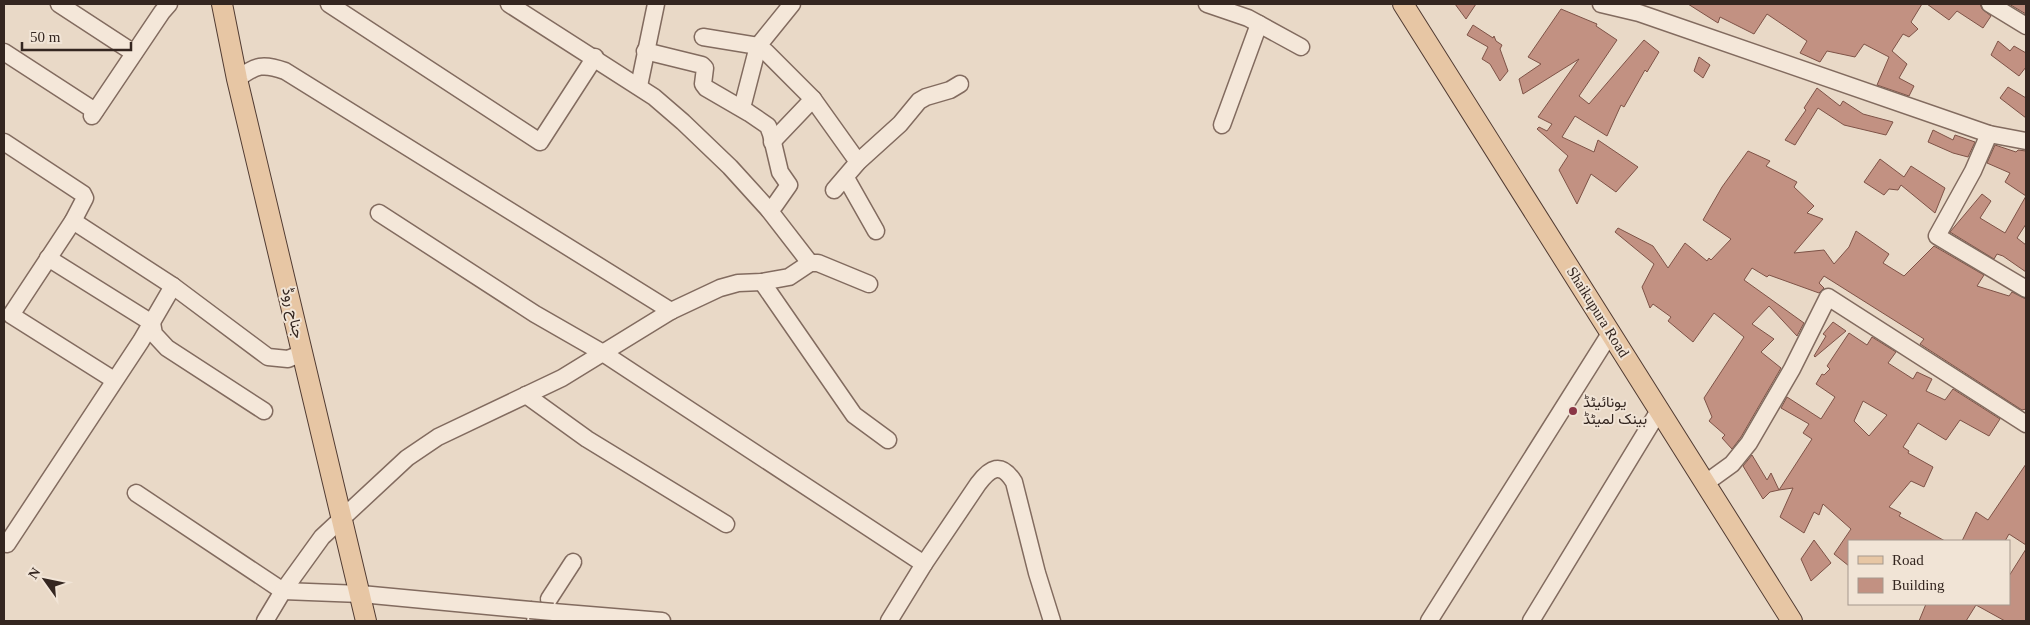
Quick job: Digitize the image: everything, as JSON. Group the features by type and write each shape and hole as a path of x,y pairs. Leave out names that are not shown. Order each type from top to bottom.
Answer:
{"main road":[{"name":"جناح روڈ","path":"222,4 237,78 366,621"},
{"name":"Shaikupura Road","path":"1403,4 1792,621"},
{"name":"Shaikupura Road","path":"1420,4 1806,621"}],"street":[{"path":"59,4 134,52"},
{"path":"4,52 93,114 134,52 169,4"},
{"path":"330,4 540,142 595,57"},
{"path":"511,4 639,86 684,122 769,210 810,263"},
{"path":"639,86 656,4"},
{"path":"742,108 758,46 792,4"},
{"path":"1207,4 1259,24 1301,47"},
{"path":"1601,4 1639,13 1989,134 2026,141"},
{"path":"1990,4 2026,26"},
{"path":"1222,125 1259,24"},
{"path":"703,37 758,46 775,59 813,99 858,162"},
{"path":"646,51 702,65 705,68 703,84 706,88 742,108 768,126 780,172 789,185 776,205 769,210"},
{"path":"237,78 252,68 268,65 286,71 671,311"},
{"path":"834,190 858,162 870,154 877,144 900,124 919,101 950,90 960,84"},
{"path":"772,142 813,99"},
{"path":"1989,134 1972,171 1937,236 2026,289"},
{"path":"4,142 83,194 85,198 73,221 11,315 114,380"},
{"path":"846,178 876,231"},
{"path":"379,213 535,314 603,353 924,564"},
{"path":"73,221 173,286 268,357 288,359 302,353"},
{"path":"48,258 152,323 154,334 167,348 264,411"},
{"path":"265,621 283,591 322,537 342,516 407,458 438,437 562,378 671,311 720,288 738,283 762,282 789,277 810,263 818,263 869,284"},
{"path":"762,282 854,415 888,440"},
{"path":"7,544 152,323 173,286"},
{"path":"1714,476 1732,464 1749,443 1792,369 1828,297 2026,424"},
{"path":"1429,621 1611,332"},
{"path":"526,395 587,439 726,524"},
{"path":"1531,621 1660,409"},
{"path":"889,621 924,564 986,472 991,469 998,469 1014,482 1037,573 1052,621"},
{"path":"136,492 283,591 360,594 534,617 551,606 573,562"},
{"path":"551,606 662,621"}],"building":[{"path":"1455,4 1476,4 1466,19"},
{"path":"1688,4 1922,4 1911,22 1918,29 1909,37 1903,34 1892,51 1907,64 1899,78 1914,86 1909,96 1877,85 1889,57 1864,44 1855,57 1827,51 1820,62 1800,53 1807,41 1767,14 1754,34 1720,17 1718,23"},
{"path":"1927,4 1980,4 1982,9 1991,16 1983,28 1957,11 1949,20"},
{"path":"2009,4 2026,4 2026,14"},
{"path":"1561,9 1597,24 1596,26 1617,40 1579,96 1589,104 1644,40 1659,52 1647,72 1645,70 1624,107 1621,105 1607,136 1575,116 1562,137 1594,152 1598,140 1638,167 1616,192 1591,174 1577,204 1559,170 1568,156 1537,129 1539,127 1547,131 1552,124 1538,117 1579,59 1523,94 1519,79 1541,64 1528,57"},
{"path":"1473,25 1493,38 1494,36 1496,41 1502,45 1500,49 1508,71 1500,81 1490,64 1482,59 1488,47 1467,35"},
{"path":"1998,41 2010,51 2014,46 2026,53 2026,67 2019,76 1991,55"},
{"path":"1699,57 1710,65 1703,78 1694,71"},
{"path":"2008,87 2026,98 2026,118 2000,98"},
{"path":"1817,88 1840,106 1843,101 1863,114 1893,122 1886,135 1844,125 1818,108 1795,145 1785,140 1806,110 1804,108"},
{"path":"1933,130 1953,140 1955,135 1975,142 1968,157 1953,153 1928,142"},
{"path":"1995,145 2016,152 2018,150 2026,151 2026,196 2005,182 2010,173 1987,163"},
{"path":"1748,151 1770,161 1766,166 1797,182 1794,187 1814,206 1807,213 1823,219 1794,253 1824,250 1834,264 1849,247 1856,231 1889,254 1883,263 1904,276 1934,246 1984,275 1977,286 2009,296 2012,292 2026,299 2026,409 2022,410 1920,344 1924,339 1824,276 1819,283 1824,288 1819,293 1769,275 1767,277 1752,268 1744,280 1804,323 1797,336 1769,306 1752,324 1774,339 1761,352 1781,368 1732,449 1722,438 1725,435 1709,421 1712,417 1704,398 1744,337 1714,313 1693,342 1668,321 1671,317 1653,304 1650,308 1642,287 1654,264 1615,232 1618,228 1653,246 1668,268 1685,243 1707,261 1709,258 1711,260 1731,239 1703,220 1722,187"},
{"path":"1880,159 1904,177 1911,166 1945,188 1935,213 1901,185 1898,190 1889,189 1884,195 1864,182"},
{"path":"1982,194 1991,201 1980,218 2005,233 2026,196 2026,224 2017,238 2026,245 2026,272 2003,256 1997,254 1994,259 1950,232"},
{"path":"1833,322 1846,331 1815,357 1826,336 1823,334"},
{"path":"1849,333 1867,345 1872,337 1896,352 1888,363 1913,379 1917,372 1932,379 1926,391 1945,400 1953,389 2000,419 1989,436 1960,420 1946,440 1918,423 1903,447 1909,451 1908,453 1933,467 1924,487 1911,481 1889,507 1901,513 1899,516 1943,540 1848,540 1848,565 1834,554 1851,529 1823,504 1819,515 1814,512 1804,533 1780,517 1793,488 1779,490 1812,439 1803,433 1809,424 1781,408 1787,397 1821,419 1835,397 1816,384 1822,374 1824,375 1830,369 1827,366","holes":["1863,401 1887,415 1869,436 1854,421"]},
{"path":"1752,455 1767,480 1771,473 1779,490 1770,492 1763,499 1743,466"},
{"path":"2026,464 2026,545 2009,534 2006,540 1962,540 1976,512 1988,520"},
{"path":"1814,540 1831,563 1811,581 1801,559"},
{"path":"2026,549 2026,621 2005,621 1976,605 2010,605 2010,574"},
{"path":"1926,605 1976,605 1966,621 1919,621"}],"place":[{"name":"یونائیٹڈ بینک لمیٹڈ","path":"1573,411"}]}
